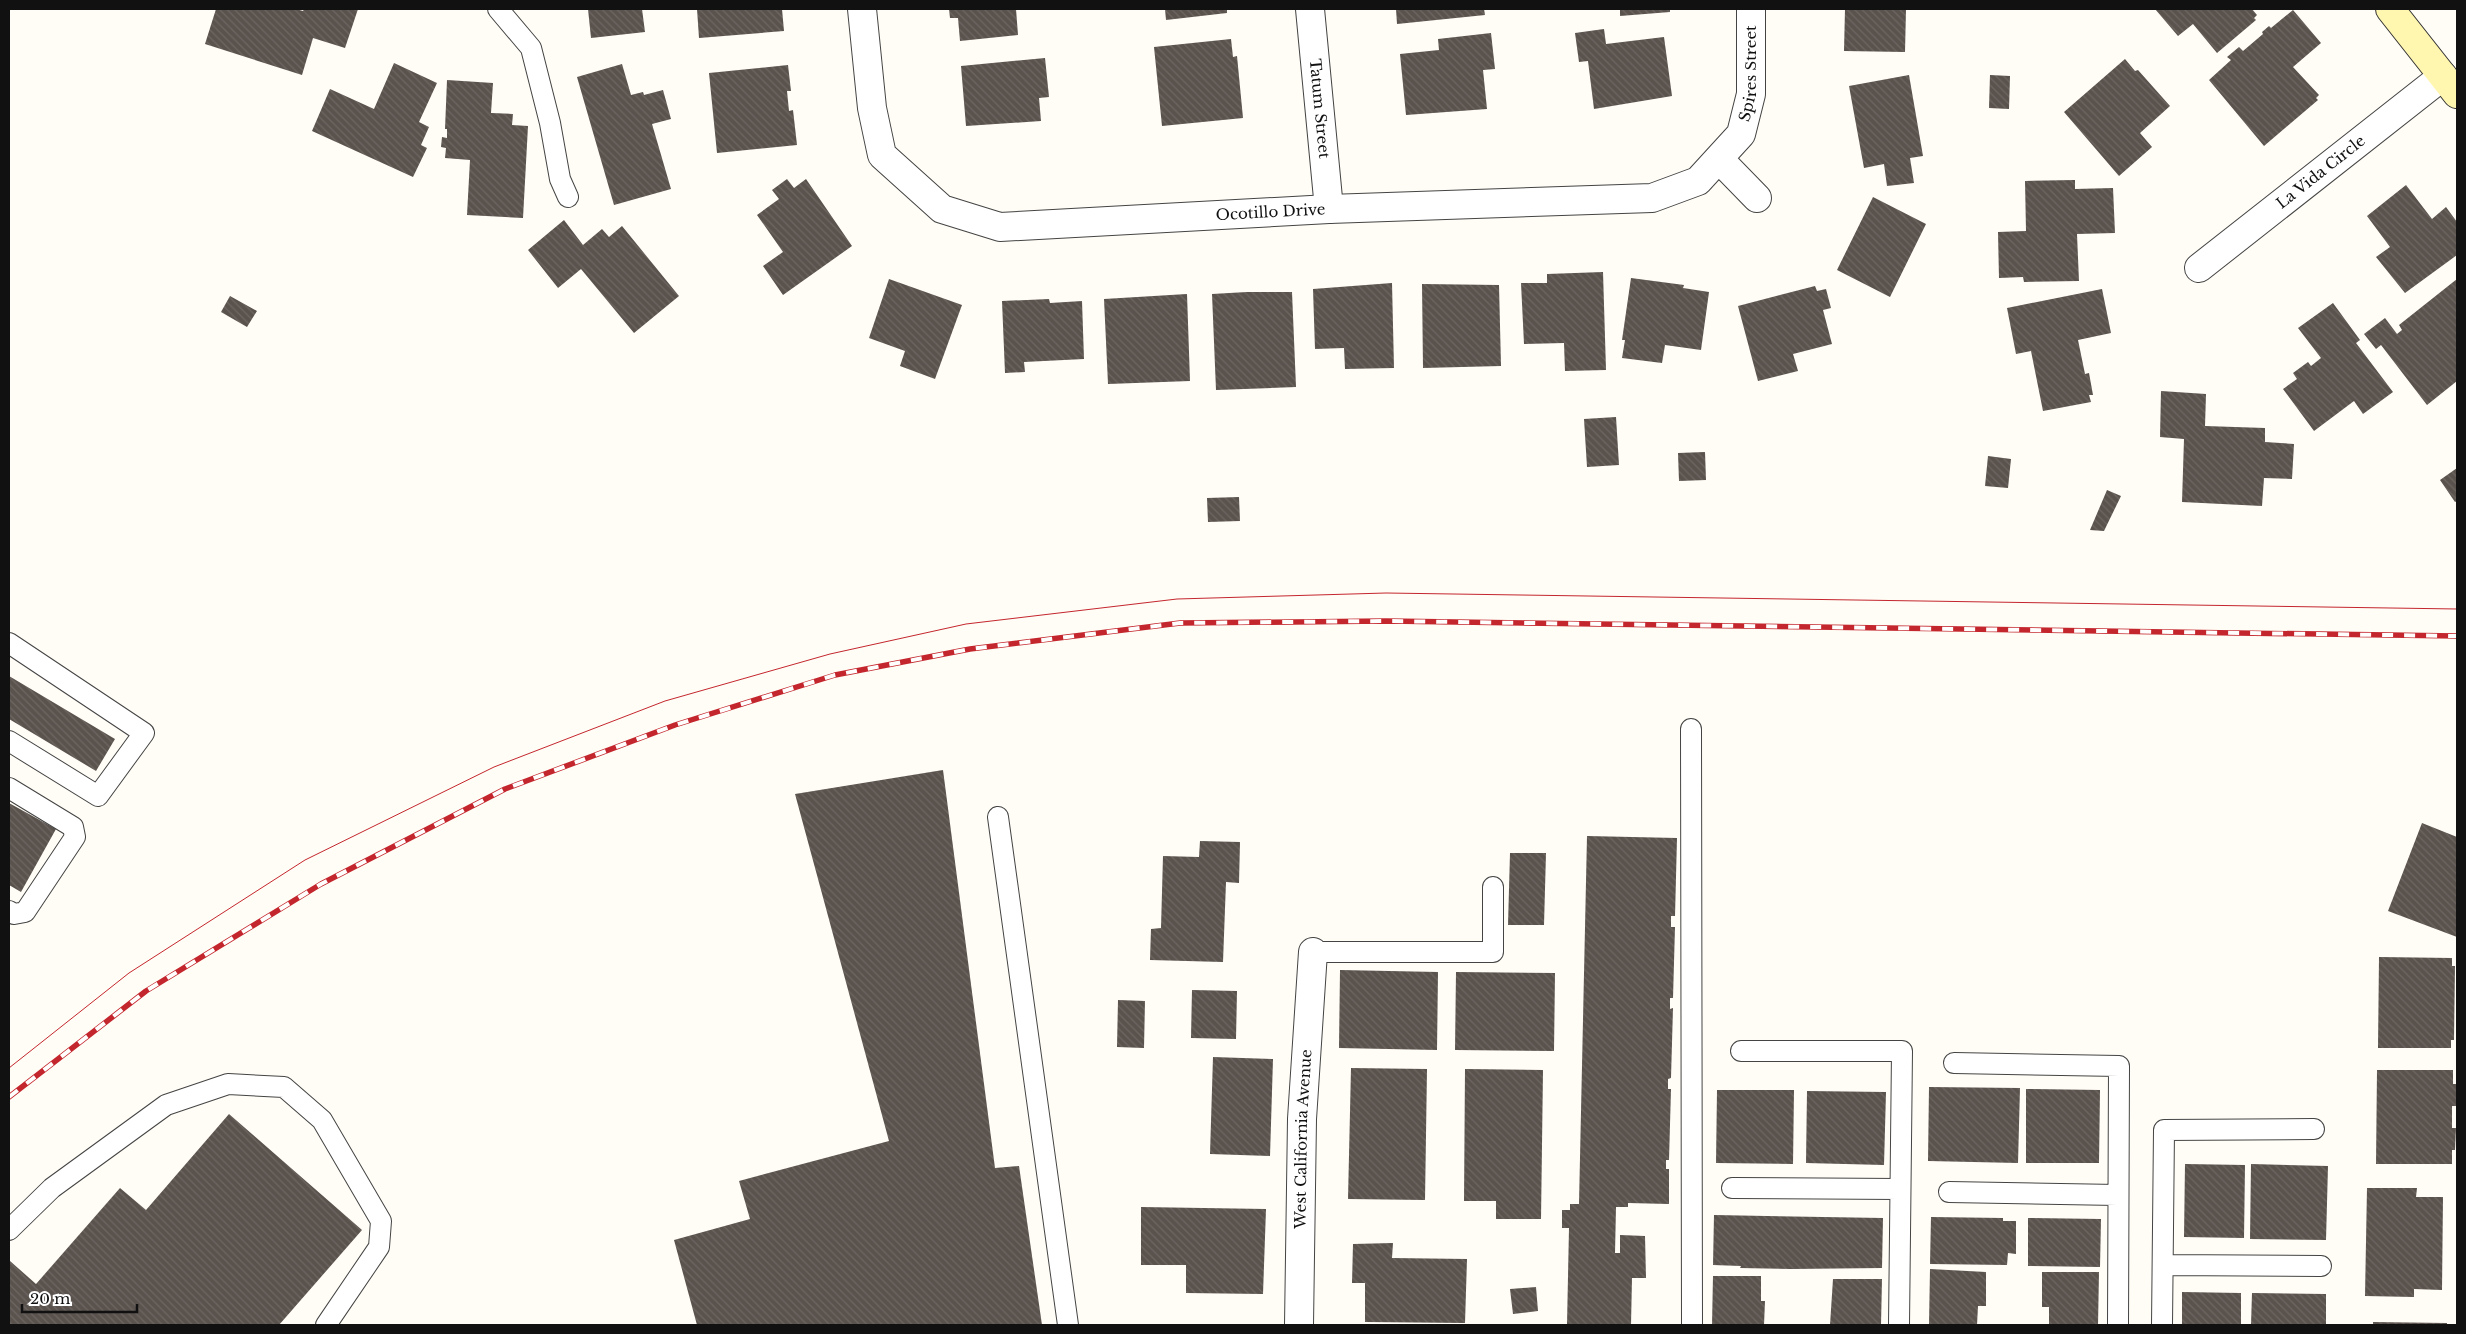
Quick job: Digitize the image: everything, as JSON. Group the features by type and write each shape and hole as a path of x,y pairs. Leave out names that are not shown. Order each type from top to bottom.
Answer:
{"street":[{"name":"Ocotillo Drive","path":"862,9 872,108 882,154 942,210 1000,227 1329,209 1652,198 1698,181 1719,159"},
{"name":"Tatum Street","path":"1310,9 1329,209"},
{"name":"Spires Street","path":"1719,159 1741,134 1751,94 1751,9"},
{"path":"2390,9 2450,85"},
{"name":"La Vida Circle","path":"2199,268 2450,85"},
{"path":"1719,159 1757,198"},
{"name":"West California Avenue","path":"1299,1325 1302,1119 1313,952"}],"lane":[{"path":"498,9 532,48 550,123 560,179 568,197"},
{"path":"9,643 144,733 98,796 9,741"},
{"path":"1691,729 1692,1325"},
{"path":"9,788 73,827 75,837 25,912 14,914 9,911"},
{"path":"998,817 1068,1325"},
{"path":"1313,952 1494,952 1493,887"},
{"path":"1741,1051 1902,1051 1899,1325"},
{"path":"1954,1063 2119,1066 2118,1325"},
{"path":"9,1230 52,1188 166,1105 228,1084 284,1087 322,1120 381,1221 379,1247 326,1325"},
{"path":"2162,1325 2164,1130 2314,1129"},
{"path":"1732,1188 1900,1189"},
{"path":"1949,1192 2118,1194"},
{"path":"2163,1265 2321,1266"}],"building":[{"path":"216,9 296,9 303,11 304,9 358,9 345,48 313,38 302,75 205,44"},
{"path":"588,9 642,9 645,32 591,38"},
{"path":"697,9 782,9 784,31 699,38"},
{"path":"949,9 1016,9 1018,35 960,41 958,18 950,18"},
{"path":"1165,9 1227,9 1227,13 1166,20"},
{"path":"1396,9 1484,9 1485,15 1397,24"},
{"path":"1620,9 1670,9 1670,12 1620,16"},
{"path":"1845,9 1906,9 1905,52 1844,51"},
{"path":"2155,9 2252,9 2257,15 2254,18 2256,20 2217,53 2193,24 2178,36"},
{"path":"2293,10 2321,43 2293,67 2319,95 2316,98 2318,100 2264,146 2209,80 2231,60 2227,57 2239,47 2243,51 2263,34 2262,32 2269,26 2271,28"},
{"path":"1604,29 1606,44 1664,37 1672,96 1594,109 1588,61 1579,62 1575,33"},
{"path":"1491,33 1495,69 1483,70 1487,109 1406,115 1400,54 1439,50 1438,39"},
{"path":"1231,39 1233,57 1237,56 1243,118 1162,126 1154,47"},
{"path":"1045,58 1049,97 1039,98 1041,121 966,126 961,66"},
{"path":"2125,59 2135,71 2138,70 2170,106 2140,133 2152,147 2119,176 2064,112"},
{"path":"394,63 437,83 419,122 429,127 421,145 427,148 413,177 312,131 330,89 374,109"},
{"path":"622,64 631,95 643,92 644,95 663,90 671,119 652,124 671,189 614,205 577,77"},
{"path":"788,65 791,91 787,91 789,111 793,110 797,145 717,153 709,73"},
{"path":"1909,75 1923,156 1910,158 1914,183 1887,186 1884,164 1864,168 1849,86"},
{"path":"1990,75 2010,76 2009,109 1989,108"},
{"path":"447,80 493,83 491,113 513,114 512,125 528,126 523,218 467,215 470,160 445,158 446,148 441,147 442,137 447,138 447,129 445,129"},
{"path":"787,179 794,188 806,179 852,246 783,295 763,266 783,252 757,215 779,199 772,190"},
{"path":"2075,180 2075,189 2113,188 2115,233 2077,234 2079,281 2024,282 2023,277 1999,278 1998,232 2026,231 2025,181"},
{"path":"2406,185 2432,219 2446,207 2457,222 2457,255 2405,293 2376,257 2390,247 2367,216"},
{"path":"1873,197 1926,224 1890,297 1837,270"},
{"path":"564,220 583,245 602,229 609,237 622,226 679,296 634,333 581,269 558,288 528,250"},
{"path":"1603,272 1606,370 1565,371 1564,343 1524,344 1521,283 1547,283 1547,274"},
{"path":"1631,278 1684,285 1683,288 1709,292 1701,350 1665,345 1662,363 1622,358 1625,340 1622,340"},
{"path":"889,279 962,305 935,379 900,366 905,351 869,338"},
{"path":"2457,279 2457,381 2427,405 2381,345 2376,349 2364,334 2385,318 2397,334 2402,330 2399,325"},
{"path":"1392,283 1394,368 1345,369 1344,348 1315,349 1313,289"},
{"path":"1422,284 1499,285 1501,366 1423,368"},
{"path":"1815,286 1817,291 1826,289 1831,308 1823,310 1832,344 1793,354 1798,371 1758,381 1738,306"},
{"path":"2102,289 2111,333 2078,340 2085,374 2089,373 2093,395 2089,395 2091,402 2043,411 2031,351 2016,354 2007,308"},
{"path":"1292,292 1296,387 1216,390 1212,294"},
{"path":"1187,294 1190,381 1108,384 1104,299"},
{"path":"230,296 257,311 247,327 221,312"},
{"path":"1049,299 1050,303 1082,301 1084,359 1024,362 1025,372 1005,373 1002,301"},
{"path":"2333,303 2360,340 2356,343 2393,392 2363,414 2354,401 2314,431 2283,389 2297,379 2293,373 2308,362 2311,366 2321,358 2298,328"},
{"path":"2161,391 2206,394 2205,426 2265,428 2265,442 2294,444 2292,479 2264,478 2262,506 2182,502 2184,439 2160,437"},
{"path":"1616,417 1619,465 1587,467 1584,419"},
{"path":"1705,452 1706,480 1679,481 1678,453"},
{"path":"1988,456 2011,459 2008,488 1985,486"},
{"path":"2457,468 2457,501 2455,502 2440,480"},
{"path":"2107,490 2121,496 2104,531 2090,530"},
{"path":"1239,497 1240,521 1208,522 1207,498"},
{"path":"9,676 115,739 96,771 9,719"},
{"path":"943,770 995,1168 1019,1166 1042,1325 697,1325 674,1240 750,1219 739,1181 889,1141 795,794"},
{"path":"9,803 56,829 21,892 9,885"},
{"path":"2422,823 2457,837 2457,937 2388,911"},
{"path":"1587,836 1677,838 1675,916 1671,916 1671,927 1675,927 1673,998 1670,998 1670,1009 1673,1008 1671,1078 1668,1079 1668,1089 1671,1089 1669,1160 1666,1160 1666,1169 1669,1169 1669,1204 1628,1203 1628,1207 1616,1207 1615,1253 1620,1253 1620,1235 1645,1236 1646,1278 1632,1278 1631,1325 1567,1325 1569,1228 1562,1228 1562,1210 1570,1210 1570,1204 1579,1204"},
{"path":"1200,841 1240,842 1239,883 1226,882 1223,962 1150,960 1151,929 1161,928 1163,856 1199,857"},
{"path":"1510,853 1546,853 1544,925 1508,925"},
{"path":"2379,957 2452,958 2452,966 2455,966 2454,1040 2451,1040 2451,1048 2378,1048"},
{"path":"1340,970 1438,972 1437,1050 1339,1048"},
{"path":"1456,972 1555,973 1554,1051 1455,1050"},
{"path":"1192,990 1237,991 1236,1039 1191,1038"},
{"path":"1118,1000 1145,1001 1144,1048 1117,1047"},
{"path":"1213,1057 1273,1059 1270,1156 1210,1154"},
{"path":"1351,1068 1427,1069 1425,1200 1348,1199"},
{"path":"1465,1069 1543,1070 1541,1219 1496,1219 1496,1201 1464,1201"},
{"path":"2377,1070 2453,1070 2453,1084 2456,1084 2456,1106 2452,1106 2452,1128 2456,1128 2455,1150 2452,1150 2452,1164 2376,1164"},
{"path":"1929,1087 2020,1088 2018,1163 1928,1161"},
{"path":"2026,1089 2100,1090 2099,1163 2026,1163"},
{"path":"1717,1090 1794,1090 1793,1164 1716,1163"},
{"path":"1807,1091 1886,1092 1884,1165 1806,1163"},
{"path":"229,1114 362,1230 279,1325 9,1325 10,1261 36,1284 120,1188 146,1210"},
{"path":"2185,1164 2245,1165 2244,1238 2184,1237"},
{"path":"2251,1164 2328,1166 2326,1240 2250,1239"},
{"path":"2367,1188 2417,1188 2416,1197 2443,1197 2442,1290 2414,1289 2414,1297 2365,1296"},
{"path":"1141,1207 1266,1209 1263,1294 1186,1293 1186,1265 1141,1265"},
{"path":"1714,1215 1883,1218 1882,1268 1791,1269 1740,1268 1741,1266 1713,1265"},
{"path":"1931,1217 2003,1218 2003,1221 2016,1221 2016,1254 2008,1253 2007,1265 1930,1264"},
{"path":"2028,1218 2101,1219 2100,1267 2028,1266"},
{"path":"1393,1243 1392,1258 1467,1259 1465,1323 1365,1322 1365,1283 1352,1283 1353,1244"},
{"path":"1930,1269 1986,1272 1986,1306 1978,1306 1977,1325 1929,1325"},
{"path":"2042,1272 2099,1272 2098,1325 2049,1325 2049,1307 2042,1307"},
{"path":"1713,1276 1761,1276 1761,1301 1765,1301 1764,1325 1712,1325"},
{"path":"1833,1279 1882,1279 1881,1325 1830,1325"},
{"path":"1536,1287 1538,1311 1513,1314 1510,1289"},
{"path":"2182,1292 2241,1293 2241,1325 2182,1325"},
{"path":"2252,1293 2326,1294 2326,1325 2251,1325"},
{"path":"2373,1322 2447,1323 2447,1325 2373,1325"}],"tram line":[{"path":"9,1068 129,973 305,860 494,767 665,701 830,654 966,624 1177,599 1386,593 2457,609"}],"railway":[{"path":"9,1097 146,991 321,884 505,789 675,725 835,675 970,649 1180,623 1386,621 2457,636"}]}
